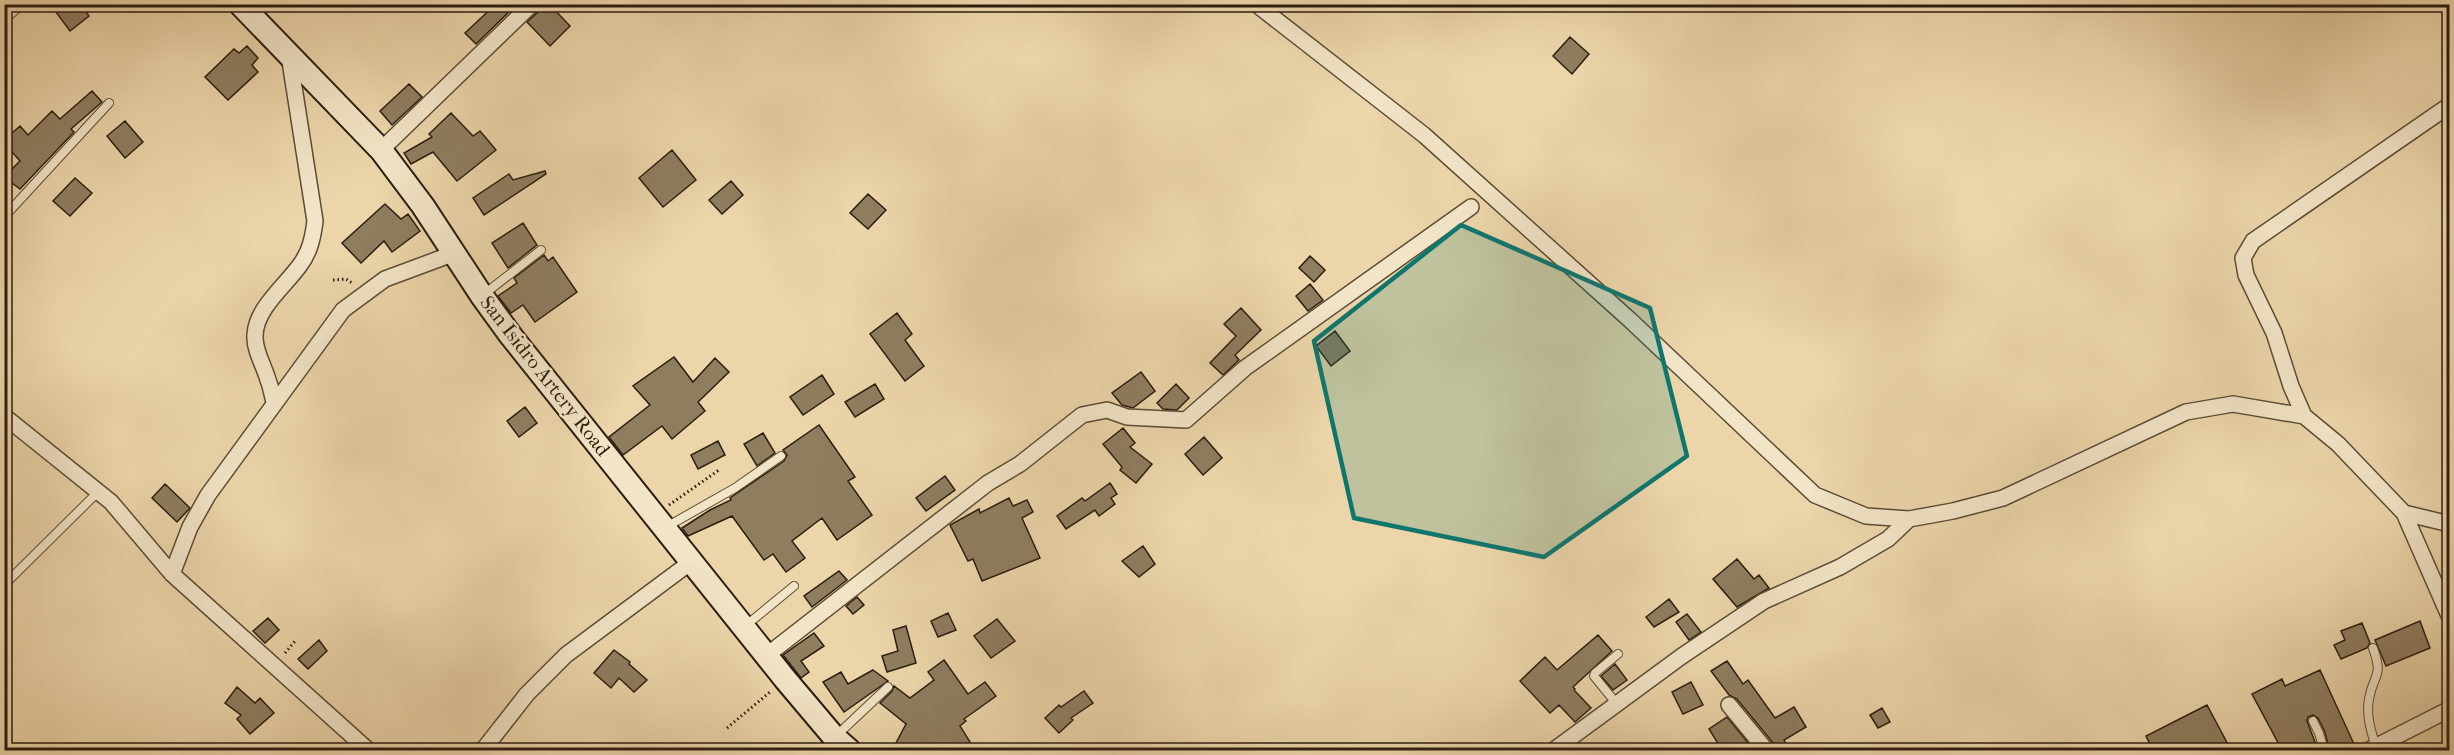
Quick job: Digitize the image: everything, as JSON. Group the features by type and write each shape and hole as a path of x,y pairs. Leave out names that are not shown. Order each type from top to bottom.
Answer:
{"street":[{"name":"San Isidro Artery Road","path":"240,4 381,150 455,253 482,296 658,522 785,679 842,744"},
{"path":"381,150 532,4"},
{"path":"1256,4 1425,135 1630,320 1815,495 1866,516 1909,519 2003,498 2186,412 2234,404 2304,416"},
{"path":"274,402 258,353 255,334 264,311 279,288 301,265 312,244 315,221 289,55"},
{"path":"2448,611 2404,513 2338,444 2304,416 2291,386 2274,333 2246,275 2243,258 2253,241 2450,105"},
{"path":"766,656 988,483 1020,464 1082,415 1107,410 1127,417 1186,420 1245,368 1471,207"},
{"path":"172,574 190,527 208,495 343,310 385,279 455,253"},
{"path":"4,417 123,514 172,574 368,750"},
{"path":"2404,513 2450,524"},
{"path":"1554,750 1682,656 1764,601 1840,567 1888,539 1909,519"},
{"path":"483,750 527,694 566,655 692,562"},
{"path":"1729,705 1766,750"},
{"path":"2373,749 2450,709"}],"lane":[{"path":"4,20 22,4"},
{"path":"4,217 109,103"},
{"path":"482,296 542,250"},
{"path":"658,522 735,488 781,456"},
{"path":"4,585 98,492"},
{"path":"744,627 794,586"},
{"path":"2373,648 2379,674 2369,697 2368,717 2373,749"},
{"path":"1616,703 1594,673 1618,654"},
{"path":"842,744 888,687"},
{"path":"2313,721 2324,750"}],"path":[{"path":"658,522 719,470"},
{"path":"727,728 785,679"}],"highlighted area":[{"path":"1461,225 1650,308 1687,456 1544,557 1354,518 1314,341"}],"building":[{"path":"50,4 81,4 89,16 70,31"},
{"path":"496,4 517,4 476,44 465,33"},
{"path":"541,4 549,4 570,26 550,46 527,22 539,11"},
{"path":"1570,37 1589,54 1572,74 1553,56"},
{"path":"247,46 258,58 252,65 258,72 228,100 205,77 234,49 239,53"},
{"path":"409,84 422,97 392,125 380,111"},
{"path":"92,91 102,102 71,129 74,132 20,189 4,177 20,161 4,143 4,140 20,126 28,135 52,111 60,119"},
{"path":"451,113 473,136 480,131 496,150 457,181 433,152 411,164 404,153 432,137 429,134"},
{"path":"125,121 143,142 125,158 107,136"},
{"path":"672,150 696,180 663,207 639,178"},
{"path":"545,171 546,174 484,215 473,198 509,174 513,180"},
{"path":"75,178 92,193 70,216 53,201"},
{"path":"731,181 743,195 722,214 709,200"},
{"path":"868,194 886,210 868,229 850,213"},
{"path":"385,204 401,219 408,214 420,231 392,252 384,241 361,263 342,243"},
{"path":"523,223 537,245 508,268 492,243"},
{"path":"544,255 548,261 553,257 577,292 535,322 523,305 511,313 498,296 517,283 514,278"},
{"path":"1310,256 1325,270 1314,282 1299,268"},
{"path":"1310,284 1323,300 1308,311 1296,296"},
{"path":"1241,308 1261,330 1235,355 1239,360 1223,375 1210,363 1236,336 1224,324"},
{"path":"897,313 912,334 905,340 924,366 905,381 870,334"},
{"path":"1335,331 1350,351 1331,366 1316,346"},
{"path":"674,357 693,382 715,358 729,372 698,402 705,411 672,439 662,426 623,455 609,437 650,405 633,386"},
{"path":"1141,372 1155,391 1133,408 1122,405 1112,393"},
{"path":"822,375 834,394 803,415 790,397"},
{"path":"875,384 884,399 855,417 845,402"},
{"path":"1176,384 1189,398 1177,410 1163,409 1157,403"},
{"path":"525,407 537,423 519,437 507,421"},
{"path":"819,425 855,477 848,481 872,515 837,540 822,518 792,541 805,558 786,572 773,554 764,560 732,516 688,536 682,528 731,500 730,498 784,461 787,455 783,450"},
{"path":"1123,428 1135,443 1130,447 1152,464 1136,483 1120,470 1122,467 1103,444"},
{"path":"763,433 775,453 757,466 744,444"},
{"path":"1204,437 1222,458 1203,475 1185,454"},
{"path":"718,441 725,455 698,469 691,455"},
{"path":"945,476 955,490 926,511 916,498"},
{"path":"1110,483 1117,494 1111,498 1115,504 1099,516 1095,510 1066,529 1057,516 1082,498 1085,501"},
{"path":"165,484 190,508 177,522 152,498"},
{"path":"1009,498 1013,506 1027,500 1033,512 1022,518 1040,558 982,581 973,559 968,561 950,525 979,509 980,513"},
{"path":"1143,546 1155,564 1139,577 1122,561"},
{"path":"1737,559 1754,579 1759,575 1769,588 1737,607 1713,579"},
{"path":"839,571 847,580 812,607 804,596"},
{"path":"857,597 864,605 853,614 846,606"},
{"path":"1669,599 1679,612 1654,627 1646,617"},
{"path":"948,613 956,630 938,637 931,621"},
{"path":"1687,614 1701,632 1689,640 1676,622"},
{"path":"268,618 279,630 265,643 253,631"},
{"path":"997,619 1015,641 991,658 974,636"},
{"path":"2420,621 2430,648 2386,666 2375,640"},
{"path":"2362,623 2370,643 2367,648 2341,659 2334,645 2345,640 2341,631"},
{"path":"906,626 916,663 887,672 882,656 898,651 893,630"},
{"path":"814,633 824,646 801,661 809,672 801,678 783,655"},
{"path":"1598,635 1612,651 1573,687 1591,708 1575,722 1559,705 1550,713 1520,681 1545,657 1557,670"},
{"path":"319,640 327,651 308,669 298,659"},
{"path":"614,650 630,662 629,664 647,680 634,692 619,678 611,688 594,673"},
{"path":"944,660 968,694 985,682 996,696 964,719 966,721 960,726 975,750 910,750 896,743 906,724 880,703 894,686 910,698 934,680 928,672"},
{"path":"1727,661 1743,684 1748,680 1775,718 1794,707 1806,727 1784,740 1786,744 1776,750 1774,744 1737,699 1729,695 1711,671"},
{"path":"1615,664 1627,680 1613,690 1601,676"},
{"path":"873,670 888,681 844,712 823,682 841,672 848,684"},
{"path":"2320,670 2354,744 2340,750 2330,750 2324,730 2318,718 2313,715 2308,717 2307,721 2318,750 2282,750 2252,694 2282,679 2285,686"},
{"path":"1691,682 1703,705 1683,714 1672,692"},
{"path":"237,687 255,703 260,698 274,713 250,734 237,719 241,715 225,703"},
{"path":"1084,691 1093,703 1071,718 1073,720 1059,733 1045,718 1059,705 1061,707"},
{"path":"2207,705 2231,750 2153,750 2146,736"},
{"path":"1882,708 1890,722 1878,728 1870,715"},
{"path":"1727,717 1754,750 1722,750 1709,729"}]}
